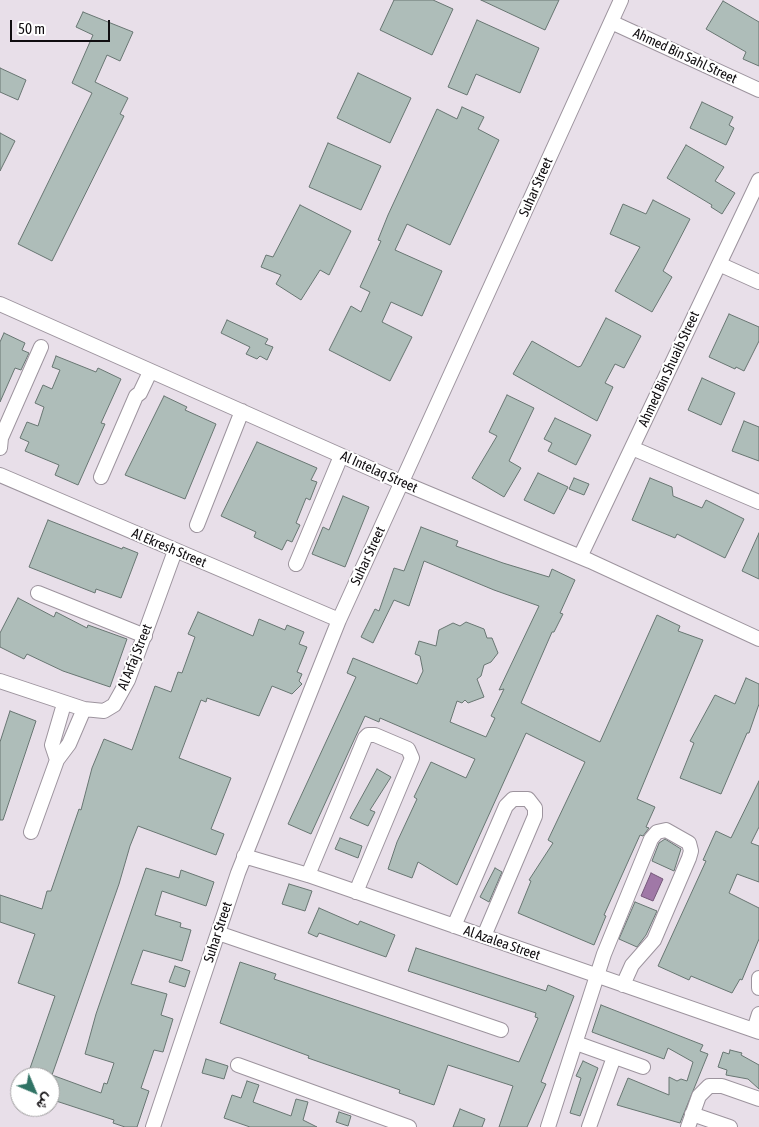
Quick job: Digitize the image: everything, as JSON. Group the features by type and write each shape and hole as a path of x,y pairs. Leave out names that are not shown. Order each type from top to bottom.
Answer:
{"street":[{"name":"Suhar Street","path":"155,1127 244,856 339,620 620,0"},
{"name":"Ahmed Bin Sahl Street","path":"611,22 759,90"},
{"name":"Ahmed Bin Shuaib Street","path":"580,557 759,180"},
{"path":"719,264 759,282"},
{"name":"Al Intelaq Street","path":"0,304 402,483 580,557 759,638"},
{"path":"0,441 41,348"},
{"path":"101,476 136,396 133,388 146,370"},
{"path":"197,525 242,412"},
{"path":"632,448 759,502"},
{"path":"296,564 341,456"},
{"name":"Al Ekresh Street","path":"0,475 339,620"},
{"name":"Al Arfaj Street","path":"0,681 64,704 84,709 104,710 114,706 128,680 175,551"},
{"path":"38,594 145,636"},
{"path":"57,760 52,745 64,704"},
{"path":"31,832 57,760 69,744 84,709"},
{"path":"308,875 365,738 368,735 375,734 408,750 412,758 356,892"},
{"path":"454,926 504,810 513,799 528,799 535,808 535,816 484,936"},
{"path":"548,1127 604,954 651,839 657,832 666,830 689,843 691,851 654,940 632,964 623,985"},
{"name":"Al Azalea Street","path":"244,856 308,875 757,1031"},
{"path":"218,934 501,1030"},
{"path":"759,978 759,988"},
{"path":"757,1031 759,1014"},
{"path":"576,1043 643,1067"},
{"path":"589,1127 614,1056"},
{"path":"238,1065 409,1127"},
{"path":"730,1127 690,1121 699,1096 709,1086 722,1086 759,1100"}],"shaded area":[{"path":"651,873 663,879 653,901 641,896"}],"building":[{"path":"394,0 433,0 453,9 432,55 380,30"},
{"path":"481,0 559,0 545,30"},
{"path":"723,1 759,22 759,66 743,59 746,52 706,29"},
{"path":"83,12 133,32 120,61 107,55 95,82 128,98 120,114 124,116 52,261 18,244 92,93 72,83 93,35 76,27"},
{"path":"477,20 539,48 520,93 476,74 467,95 448,87"},
{"path":"0,68 26,80 18,100 0,92"},
{"path":"358,73 411,98 390,143 337,118"},
{"path":"702,102 733,117 729,125 734,128 726,145 690,128"},
{"path":"462,107 484,117 478,129 499,140 450,245 407,224 395,250 442,271 422,316 391,302 382,322 412,337 390,381 329,350 351,306 361,312 370,292 360,287 381,241 378,240 388,215 437,109 457,119"},
{"path":"0,133 15,141 0,171"},
{"path":"328,143 381,166 361,210 309,187"},
{"path":"686,145 724,167 715,181 735,193 722,214 711,207 712,205 667,178"},
{"path":"653,200 690,219 663,271 672,277 652,312 615,291 640,247 610,234 623,204 646,214"},
{"path":"300,205 351,231 329,275 320,270 301,300 276,284 281,275 261,267 266,255 273,257"},
{"path":"729,314 759,327 759,341 744,371 709,357"},
{"path":"606,318 641,336 624,368 615,364 605,383 613,387 597,421 513,374 532,341 578,367 581,366"},
{"path":"227,320 268,339 265,344 273,347 267,360 260,356 257,359 246,354 250,347 221,333"},
{"path":"4,333 25,343 22,350 29,353 21,370 15,368 0,402 0,342"},
{"path":"56,356 96,372 98,368 121,379 101,423 105,424 78,485 55,475 59,465 25,451 29,442 20,438 27,422 38,426 44,407 35,403 43,385 52,389 60,370 52,367"},
{"path":"702,378 735,393 721,425 688,410"},
{"path":"507,395 534,408 509,461 521,468 504,497 472,478 497,436 489,432"},
{"path":"164,396 187,407 185,410 216,424 185,499 125,475"},
{"path":"555,418 591,435 576,465 548,451 552,443 544,439"},
{"path":"744,421 759,427 759,461 732,451"},
{"path":"257,442 317,468 311,480 317,482 310,500 306,498 296,523 300,525 292,542 287,540 282,550 254,537 256,532 221,516"},
{"path":"538,473 568,487 554,514 524,500"},
{"path":"574,478 589,484 584,495 569,489"},
{"path":"650,478 672,487 673,496 702,508 706,500 744,519 725,558 677,534 675,538 632,520"},
{"path":"343,496 369,507 345,567 312,554 323,527 329,530"},
{"path":"48,520 122,549 123,547 138,553 121,598 96,589 95,593 29,567"},
{"path":"421,527 458,541 456,546 503,563 549,577 552,569 575,580 560,613 563,614 554,632 552,632 521,703 600,742 657,615 680,626 678,631 703,640 637,799 655,807 646,827 649,828 643,836 640,835 604,915 606,916 594,945 518,913 531,881 529,880 553,843 548,840 585,762 526,733 457,885 418,862 412,878 388,869 397,842 417,799 414,797 431,762 466,778 475,759 380,718 379,722 365,716 311,834 288,824 356,677 347,673 353,658 417,684 423,671 420,656 415,654 419,641 436,646 439,630 453,623 460,626 466,622 484,629 487,638 492,638 498,653 491,662 484,665 481,676 477,679 484,697 468,703 465,700 462,703 457,701 450,722 486,737 495,718 491,716 504,689 499,690 539,606 424,561 409,606 394,600 373,643 361,637 375,609 379,611 394,568 404,571"},
{"path":"759,533 759,579 742,571"},
{"path":"18,598 54,617 56,612 87,628 88,625 127,639 110,687 63,671 27,654 24,659 0,647 0,633"},
{"path":"198,612 253,636 259,619 285,630 287,625 304,632 299,644 307,647 297,672 302,674 299,681 302,684 292,694 272,686 259,716 207,698 206,702 201,700 179,758 231,778 211,829 224,834 216,855 138,826 55,1067 30,1067 55,996 18,983 35,934 0,922 0,895 42,909 47,891 51,891 79,809 81,810 92,768 104,739 132,750 155,686 171,692 178,672 182,673 195,637 188,634"},
{"path":"746,678 759,684 759,704 749,733 747,733 721,794 680,778 694,743 690,741 715,695 735,704"},
{"path":"10,711 36,721 3,820 0,820 0,742"},
{"path":"377,769 391,777 370,810 375,812 368,826 350,818"},
{"path":"759,781 759,827 751,843 759,846 759,882 737,874 729,893 759,908 759,939 742,980 740,979 732,993 691,976 689,980 658,966 706,861 703,860 716,831 731,838"},
{"path":"340,838 362,846 358,858 335,849"},
{"path":"665,839 681,849 674,871 652,861 659,843"},
{"path":"146,868 179,878 181,870 214,882 206,906 162,891 155,915 181,923 180,927 191,930 182,961 143,950 131,984 167,994 161,1015 173,1019 163,1052 154,1050 141,1088 149,1091 137,1127 125,1127 113,1123 114,1120 60,1102 60,1078 101,1093 104,1083 107,1084 114,1063 85,1054 96,1014"},
{"path":"495,868 502,872 489,902 480,897"},
{"path":"289,884 312,891 305,911 282,904"},
{"path":"635,902 657,911 646,935 637,947 619,939"},
{"path":"319,908 358,925 360,921 395,935 386,957 319,933 317,937 308,933"},
{"path":"416,948 546,991 548,985 574,996 541,1082 546,1084 527,1127 499,1127 513,1086 448,1065 434,1105 399,1093 400,1090 308,1058 309,1056 220,1023 240,962 276,974 274,979 519,1062 538,1018 535,1017 536,1013 408,971"},
{"path":"175,966 190,971 185,987 169,982"},
{"path":"601,1005 703,1045 700,1051 708,1054 680,1123 617,1105 628,1078 669,1095 669,1077 677,1081 681,1079 687,1081 693,1062 668,1048 664,1059 592,1032"},
{"path":"730,1050 742,1053 741,1055 759,1065 759,1089 748,1079 726,1075 727,1070 718,1067 723,1052 729,1054"},
{"path":"206,1059 228,1066 224,1079 202,1073"},
{"path":"583,1061 598,1068 580,1116 570,1113 581,1078 576,1076"},
{"path":"247,1081 259,1085 253,1102 291,1116 296,1099 308,1102 303,1120 317,1127 250,1127 224,1118 232,1095 241,1098"},
{"path":"460,1109 485,1119 482,1127 453,1127"},
{"path":"339,1112 351,1116 348,1126 336,1122"}]}
